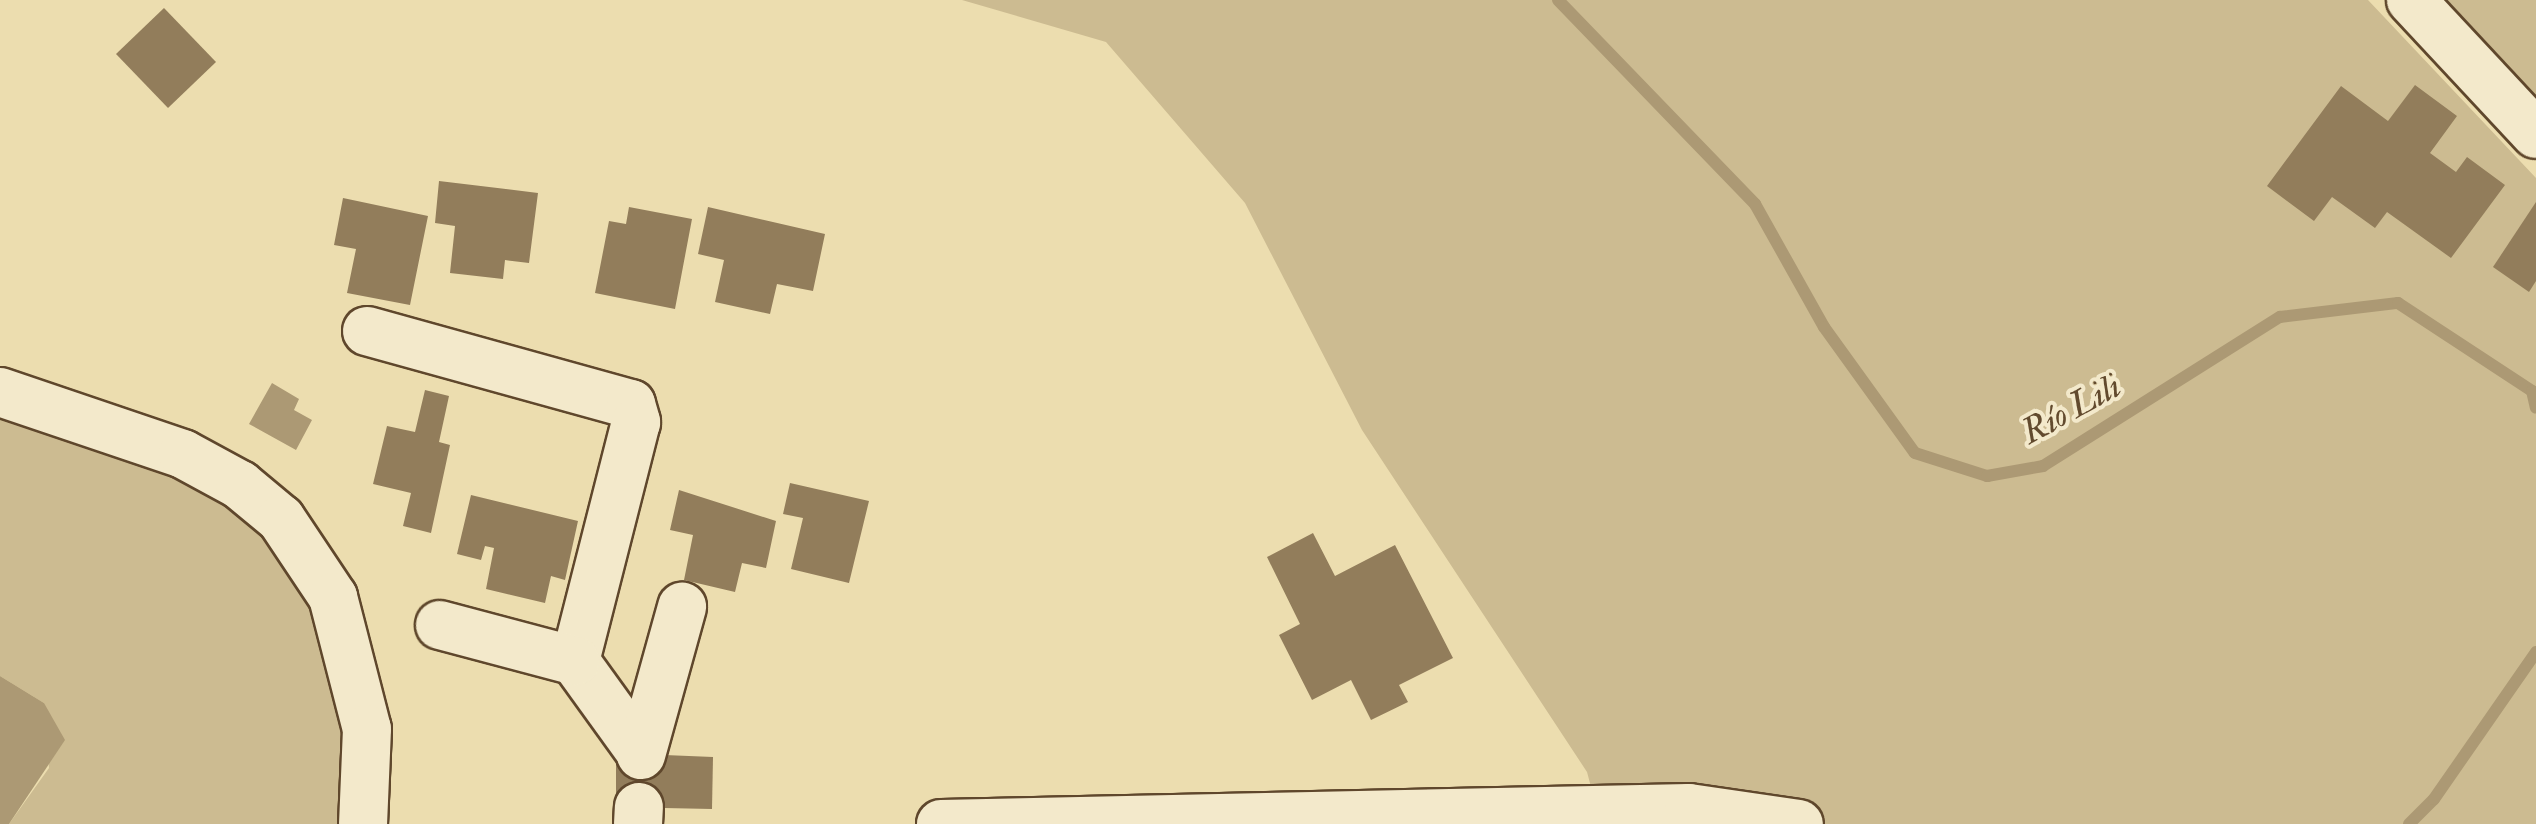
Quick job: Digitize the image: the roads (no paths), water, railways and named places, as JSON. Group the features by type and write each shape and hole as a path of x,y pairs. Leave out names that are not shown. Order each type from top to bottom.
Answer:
{"street":[{"path":"2411,0 2536,134"},
{"path":"366,331 631,404 636,422 575,661"},
{"path":"0,392 183,454 240,485 281,519 333,598 367,729 363,824"},
{"path":"440,625 575,661 641,753 682,607"},
{"path":"941,824 1690,808 1799,824"}],"waterway":[{"name":"Río Lili","path":"1558,0 1755,204 1824,327 1915,453 1987,476 2043,466 2280,317 2398,303 2532,391 2536,408"},
{"name":"Río Lili","path":"2409,824 2434,799 2536,652"}]}
